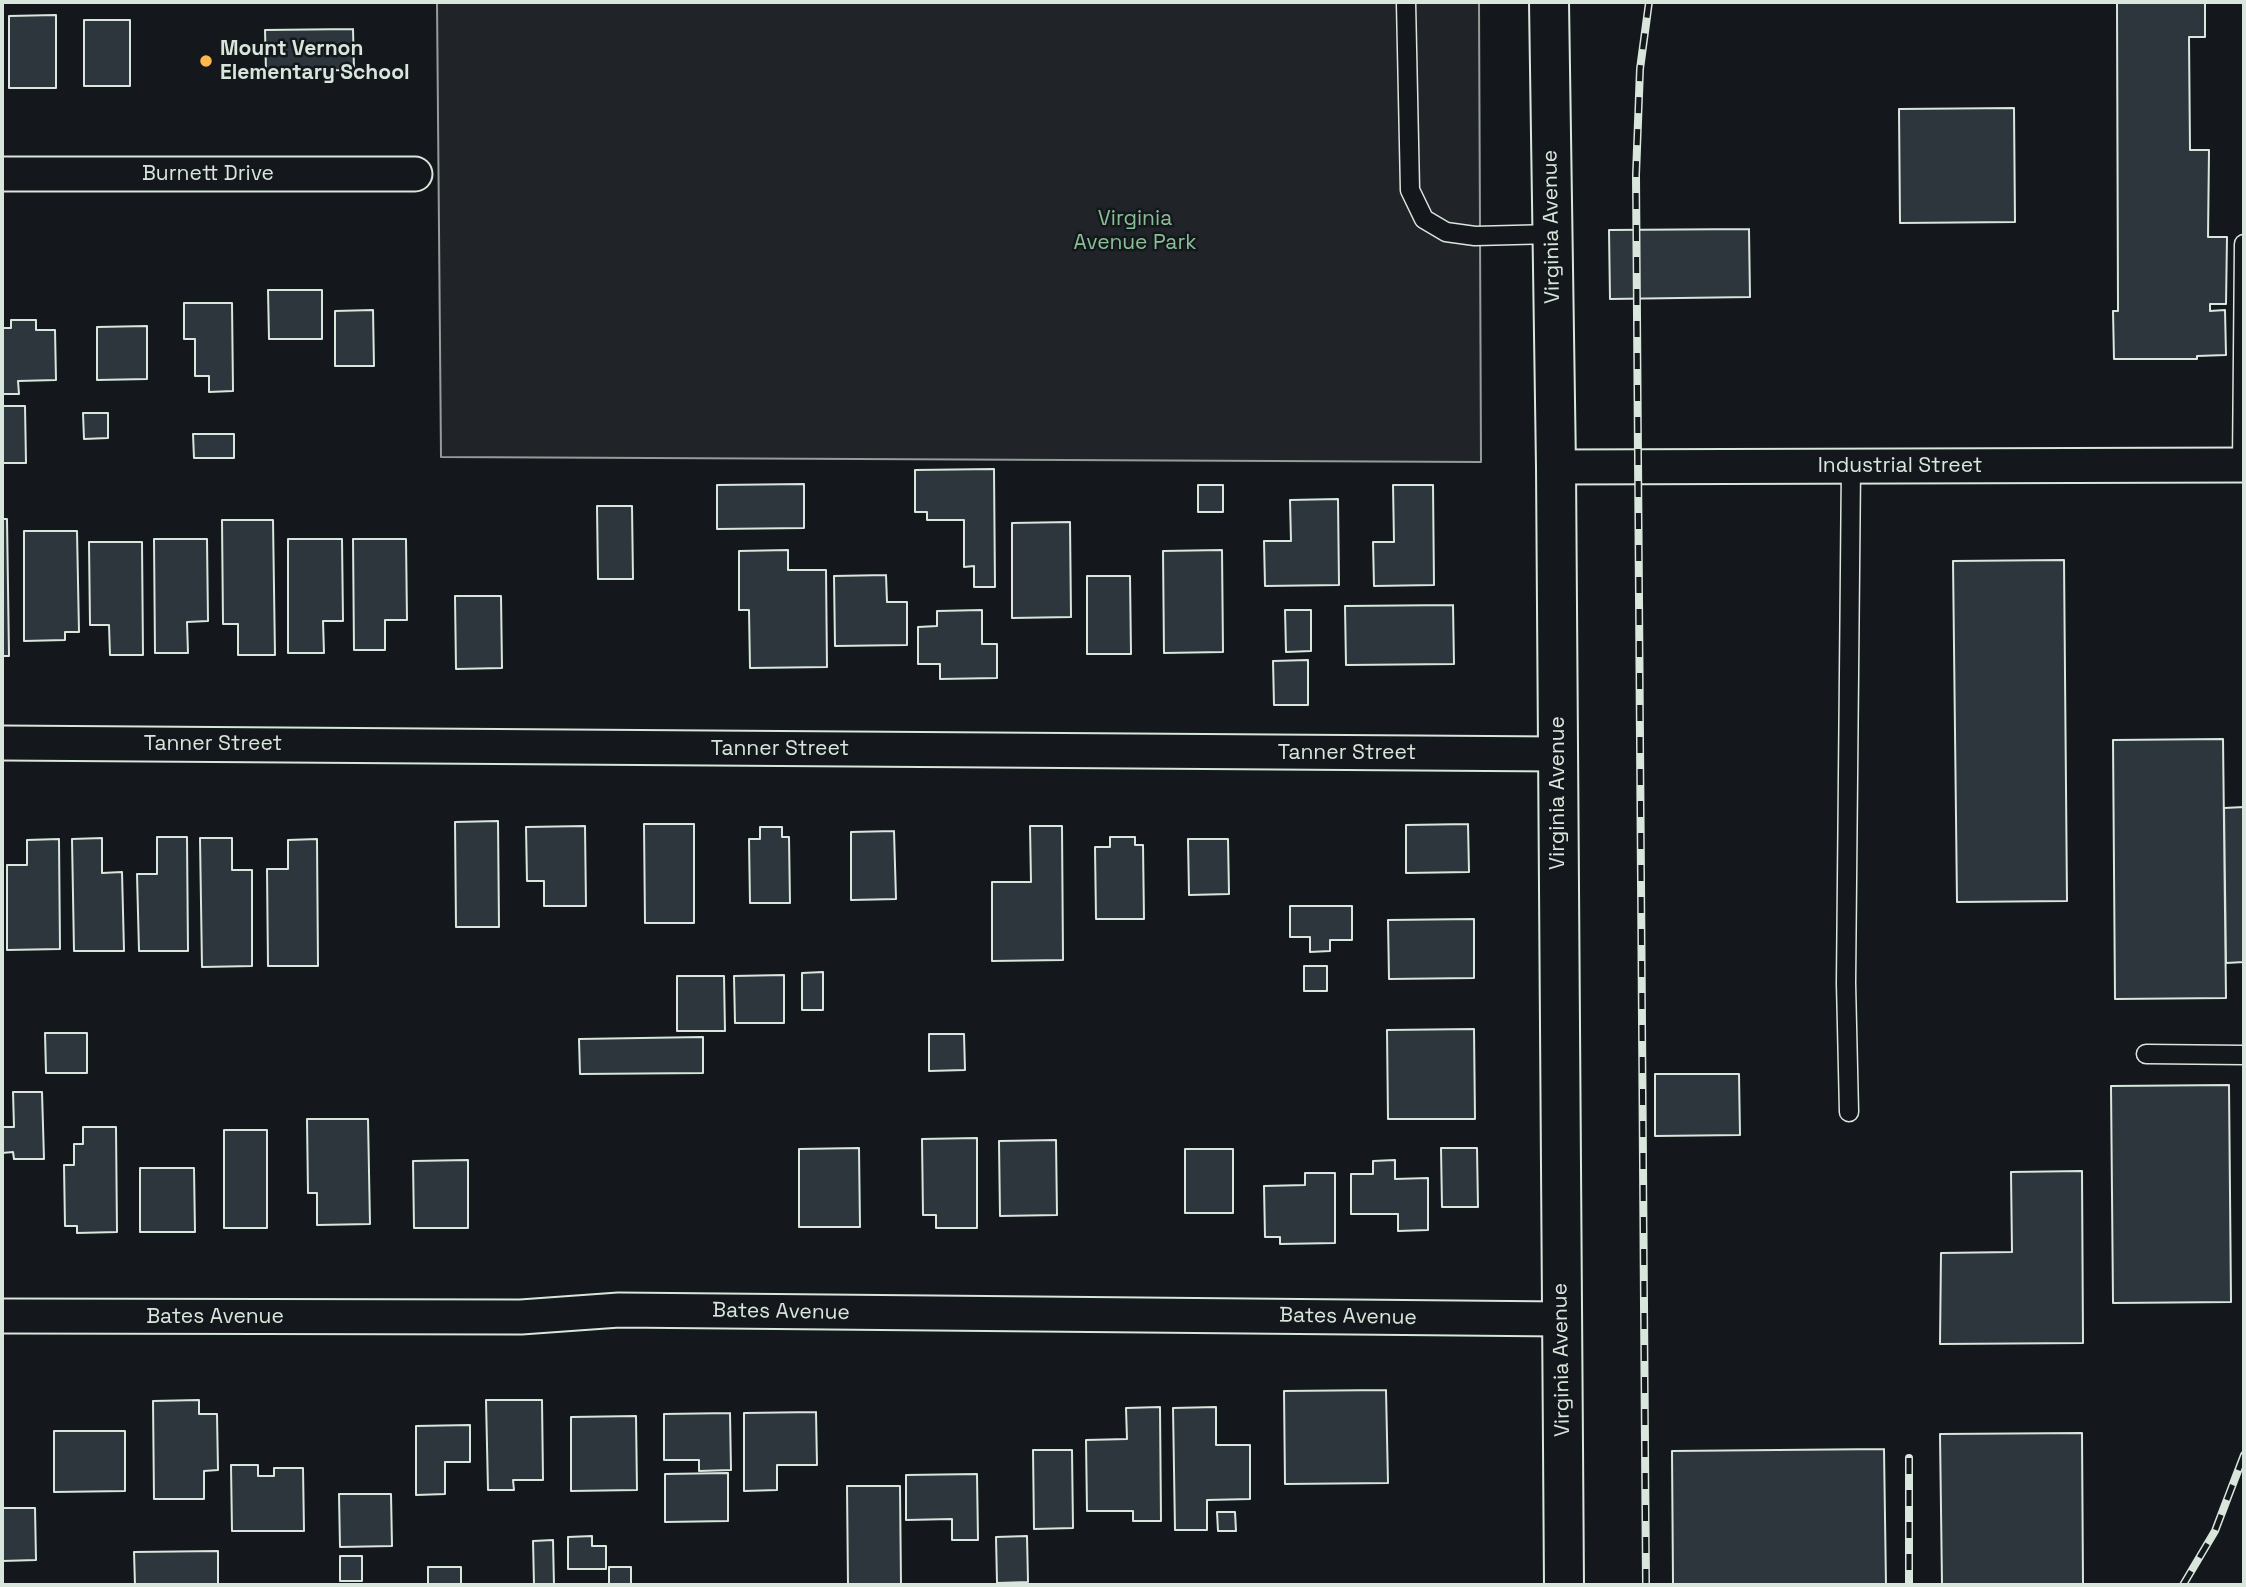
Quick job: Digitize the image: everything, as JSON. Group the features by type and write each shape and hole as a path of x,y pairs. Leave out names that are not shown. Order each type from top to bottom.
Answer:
{"street":[{"name":"Virginia Avenue","path":"1549,2 1556,467 1564,1585"},
{"name":"Burnett Drive","path":"2,174 415,174"},
{"name":"Industrial Street","path":"1556,467 2243,465"},
{"name":"Tanner Street","path":"2,743 1558,754"},
{"name":"Bates Avenue","path":"2,1316 521,1317 620,1310 1561,1319"}],"lane":[{"path":"1406,2 1410,190 1424,219 1446,232 1475,236 1553,234"},
{"path":"2243,465 2244,244"},
{"path":"1849,1112 1846,969 1851,466"},
{"path":"2147,1054 2244,1055"}],"green space":[{"name":"Virginia Avenue Park","path":"437,2 1479,2 1481,462 441,457"}],"building":[{"path":"2117,2 2205,2 2205,37 2189,37 2190,150 2209,150 2208,237 2227,237 2226,304 2210,304 2210,311 2225,310 2226,355 2197,356 2197,359 2114,359 2113,311 2118,311"},
{"path":"56,15 56,88 9,88 9,16"},
{"path":"84,20 130,20 130,86 84,86"},
{"path":"353,29 354,70 266,71 265,30"},
{"path":"2014,108 2015,222 1900,223 1899,109"},
{"path":"1749,229 1750,297 1610,299 1609,230"},
{"path":"268,290 322,290 322,339 269,339"},
{"path":"184,303 232,303 233,391 209,392 209,376 195,376 195,339 184,339"},
{"path":"373,310 374,366 335,366 335,311"},
{"path":"11,320 36,320 36,330 55,330 56,380 18,381 19,394 2,394 2,328 11,328"},
{"path":"147,326 147,379 97,380 97,327"},
{"path":"2,406 25,406 26,463 2,463"},
{"path":"83,413 108,413 108,438 84,439"},
{"path":"193,434 234,434 234,458 194,458"},
{"path":"994,469 995,587 974,587 974,566 964,567 964,520 927,520 927,512 915,512 915,470"},
{"path":"804,484 804,528 717,529 717,485"},
{"path":"1198,485 1223,485 1223,512 1198,512"},
{"path":"1393,485 1433,485 1434,585 1374,586 1373,542 1394,542"},
{"path":"1338,499 1339,585 1265,586 1264,541 1291,541 1290,500"},
{"path":"597,506 632,506 633,579 598,579"},
{"path":"2,519 7,519 9,656 2,656"},
{"path":"222,520 273,520 275,655 238,655 238,624 223,624"},
{"path":"1070,522 1071,617 1012,618 1012,523"},
{"path":"24,531 77,531 79,632 65,632 65,640 24,641"},
{"path":"154,539 207,539 208,621 187,622 188,653 155,653"},
{"path":"288,539 342,539 343,621 323,621 324,653 288,653"},
{"path":"353,539 406,539 407,620 385,620 385,650 354,650"},
{"path":"89,542 142,542 143,655 110,655 109,625 90,625"},
{"path":"788,550 788,570 826,570 827,667 750,668 749,610 739,610 739,551"},
{"path":"1222,550 1223,652 1164,653 1163,551"},
{"path":"2064,560 2067,901 1957,902 1953,561"},
{"path":"886,575 887,602 907,602 907,645 835,646 834,576"},
{"path":"1087,576 1130,576 1131,654 1087,654"},
{"path":"455,596 501,596 502,668 456,669"},
{"path":"1453,605 1454,664 1346,665 1345,606"},
{"path":"982,610 982,644 997,644 997,678 940,679 940,664 918,664 918,627 937,626 937,611"},
{"path":"1285,610 1311,610 1311,651 1286,652"},
{"path":"1308,660 1308,705 1274,705 1273,661"},
{"path":"2223,739 2226,998 2115,999 2113,740"},
{"path":"2244,807 2244,962 2226,963 2224,808"},
{"path":"498,821 499,927 456,927 455,822"},
{"path":"644,824 694,824 694,923 645,923"},
{"path":"1468,824 1469,872 1406,873 1406,825"},
{"path":"585,826 586,906 544,906 544,881 527,881 526,827"},
{"path":"1030,826 1062,826 1063,960 992,961 992,882 1031,882"},
{"path":"760,827 782,827 782,837 789,837 790,903 750,903 749,839 760,839"},
{"path":"894,831 896,899 851,900 851,832"},
{"path":"157,837 187,837 188,951 139,951 137,874 157,874"},
{"path":"1110,837 1135,837 1135,845 1143,845 1144,919 1096,919 1095,847 1110,847"},
{"path":"102,838 102,873 122,872 124,951 74,951 72,839"},
{"path":"200,838 232,838 232,870 252,870 252,966 202,967"},
{"path":"59,839 60,949 7,950 7,865 27,865 27,840"},
{"path":"317,839 318,966 268,966 267,869 288,869 288,840"},
{"path":"1188,839 1228,839 1229,894 1189,895"},
{"path":"1290,906 1352,906 1352,940 1330,940 1330,951 1310,952 1310,937 1290,937"},
{"path":"1474,919 1474,978 1389,979 1388,920"},
{"path":"1304,966 1327,966 1327,991 1304,991"},
{"path":"823,972 823,1010 802,1010 802,973"},
{"path":"784,975 784,1023 735,1023 734,976"},
{"path":"677,976 724,976 725,1031 677,1031"},
{"path":"1474,1029 1475,1119 1388,1119 1387,1030"},
{"path":"45,1033 87,1033 87,1073 46,1073"},
{"path":"929,1034 964,1034 965,1070 929,1071"},
{"path":"703,1037 703,1073 580,1074 579,1039"},
{"path":"1655,1074 1739,1074 1740,1135 1655,1136"},
{"path":"2229,1085 2231,1302 2113,1303 2111,1086"},
{"path":"13,1092 42,1092 44,1159 14,1159 13,1152 2,1153 2,1127 14,1127"},
{"path":"307,1119 368,1119 370,1224 317,1225 317,1193 308,1193"},
{"path":"83,1127 116,1127 117,1232 77,1233 77,1226 65,1226 64,1165 74,1165 74,1144 83,1144"},
{"path":"224,1130 267,1130 267,1228 224,1228"},
{"path":"977,1138 977,1228 936,1228 936,1215 923,1215 922,1139"},
{"path":"1056,1140 1057,1215 1000,1216 999,1141"},
{"path":"859,1148 860,1227 799,1227 799,1149"},
{"path":"1441,1148 1477,1148 1478,1207 1442,1207"},
{"path":"1185,1149 1233,1149 1233,1213 1185,1213"},
{"path":"468,1160 468,1228 414,1228 413,1161"},
{"path":"1395,1160 1395,1179 1428,1178 1428,1230 1398,1231 1398,1214 1351,1214 1351,1174 1373,1174 1373,1161"},
{"path":"140,1168 194,1168 195,1232 140,1232"},
{"path":"2082,1171 2083,1343 1940,1344 1941,1253 2012,1252 2011,1172"},
{"path":"1305,1173 1335,1173 1335,1243 1280,1244 1280,1237 1265,1237 1264,1186 1305,1185"},
{"path":"1386,1390 1388,1483 1285,1484 1284,1391"},
{"path":"199,1400 199,1414 217,1414 218,1470 204,1471 204,1499 154,1499 153,1401"},
{"path":"486,1400 542,1400 543,1480 513,1480 514,1490 488,1490"},
{"path":"1160,1407 1161,1521 1133,1521 1133,1511 1087,1511 1086,1440 1127,1439 1126,1408"},
{"path":"1216,1407 1216,1445 1250,1445 1250,1499 1207,1500 1207,1530 1175,1530 1173,1408"},
{"path":"816,1412 817,1465 777,1465 777,1490 744,1491 744,1413"},
{"path":"730,1413 731,1470 699,1471 699,1460 664,1460 664,1414"},
{"path":"636,1416 637,1490 571,1491 571,1417"},
{"path":"470,1425 470,1462 445,1462 445,1494 416,1495 416,1426"},
{"path":"54,1431 125,1431 125,1491 54,1492"},
{"path":"2082,1433 2083,1585 1942,1585 1940,1434"},
{"path":"1884,1449 1886,1585 1673,1585 1672,1451"},
{"path":"1033,1450 1072,1450 1073,1528 1034,1529"},
{"path":"231,1465 258,1465 258,1476 274,1476 274,1468 303,1468 304,1531 232,1531"},
{"path":"728,1473 728,1521 665,1522 665,1474"},
{"path":"977,1474 978,1540 952,1540 952,1519 906,1520 906,1475"},
{"path":"847,1486 900,1486 901,1585 848,1585"},
{"path":"339,1494 391,1494 392,1546 340,1547"},
{"path":"2,1508 35,1508 36,1560 2,1561"},
{"path":"1217,1512 1235,1512 1236,1531 1218,1531"},
{"path":"592,1536 592,1546 606,1546 606,1569 568,1569 568,1537"},
{"path":"1027,1536 1028,1582 997,1583 996,1537"},
{"path":"553,1540 554,1585 534,1585 533,1541"},
{"path":"218,1551 218,1585 135,1585 134,1552"},
{"path":"340,1556 362,1556 362,1581 340,1581"},
{"path":"428,1567 461,1567 461,1585 428,1585"},
{"path":"609,1567 631,1567 631,1585 609,1585"}],"railway":[{"path":"1646,1585 1636,175 1640,69 1649,2"},
{"path":"2183,1585 2215,1531 2244,1455"},
{"path":"1909,1458 1909,1585"}],"place":[{"name":"Mount Vernon Elementary School","path":"206,61"}]}
